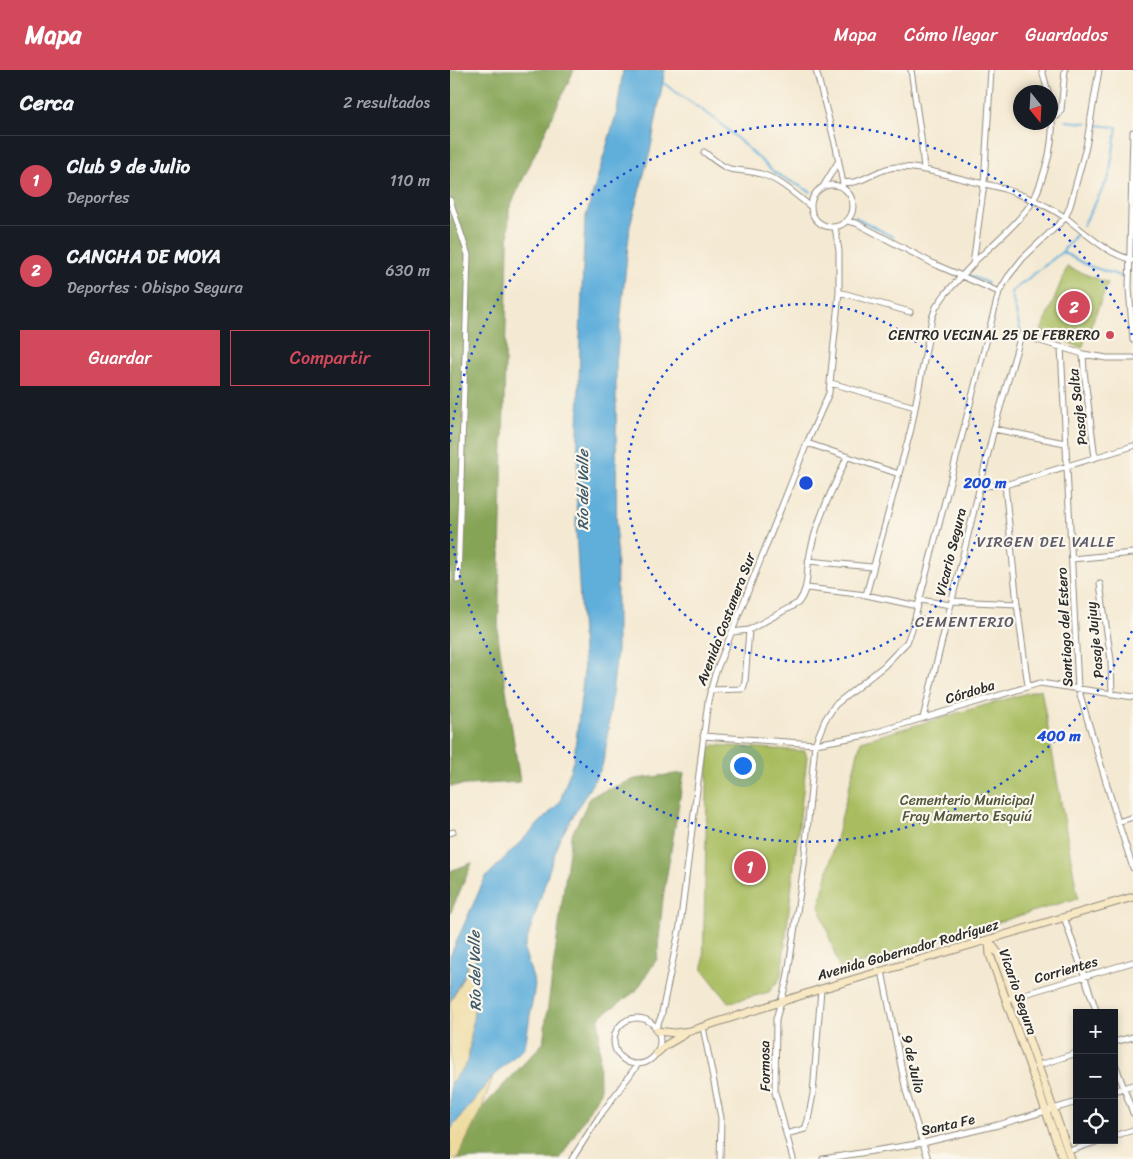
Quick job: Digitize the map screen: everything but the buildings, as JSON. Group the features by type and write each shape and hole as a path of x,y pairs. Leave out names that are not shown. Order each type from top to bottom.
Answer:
{"street":[{"path":"816,70 836,147 842,182 851,196 853,204 852,213 847,221 835,227 826,226 818,222 812,215 810,206 814,194 824,185 838,162"},
{"path":"911,70 924,170"},
{"path":"973,264 984,184 991,70"},
{"path":"1042,70 1046,85"},
{"path":"1058,114 1061,110 1065,70"},
{"path":"1065,218 1074,197 1086,147 1099,70"},
{"path":"866,595 872,566 899,474 936,307 960,276 999,239 1034,200 1049,152 1053,130"},
{"path":"1133,132 1132,260 1129,305 1133,340"},
{"path":"704,152 722,166 768,176 810,206"},
{"path":"842,182 854,183 886,168 896,167 924,170 1003,188 1034,200 1065,218 1097,242 1132,260"},
{"path":"824,185 833,184 845,189"},
{"path":"450,200 468,255 458,580"},
{"name":"Formosa","path":"793,1159 775,1092 776,1019 787,980 804,865 816,744 825,720 834,705 884,666 907,642 920,600 999,292 1023,258 1065,218"},
{"path":"847,221 856,222 960,276 999,292"},
{"name":"Avenida Costanera Sur","path":"657,1029 680,926 710,690 807,443 827,400 831,382 839,292 839,251 835,227"},
{"path":"839,292 910,312"},
{"name":"Vicario Segura","path":"923,718 994,429 1021,335 1061,347"},
{"path":"1061,347 1083,354 1106,358 1133,358"},
{"name":"Santiago del Estero","path":"1061,347 1078,688 1133,868"},
{"name":"Pasaje Salta","path":"1083,354 1095,458"},
{"path":"831,382 915,407"},
{"path":"994,429 1065,443"},
{"path":"807,443 899,474"},
{"path":"981,486 1005,485 1067,468 1133,446"},
{"path":"732,632 749,630 798,603 807,588 808,561 817,523 847,457"},
{"path":"1005,485 1017,604 1028,686"},
{"path":"1072,559 1133,553"},
{"path":"808,561 872,566"},
{"name":"Pasaje Jujuy","path":"1100,584 1111,660 1112,694"},
{"path":"807,588 866,595 918,606"},
{"path":"920,600 951,603 1017,604"},
{"path":"710,690 742,689 745,682 749,630"},
{"name":"Córdoba","path":"703,736 816,744 867,735 1040,683 1133,697"},
{"path":"1118,822 1133,817"},
{"name":"Avenida Gobernador Rodríguez","path":"657,1029 675,1033 690,1031 821,988 1133,897"},
{"path":"1064,917 1096,1009"},
{"name":"Vicario Segura","path":"988,940 990,955 1010,998 1050,1110 1072,1159"},
{"name":"Corrientes","path":"1010,998 1133,962"},
{"name":"9 de Julio","path":"882,971 901,1069 928,1159"},
{"path":"786,1134 805,1128 808,1120 813,1094 821,988"},
{"path":"636,1018 645,1020 657,1029 660,1041 657,1053 648,1061 638,1064 628,1062 618,1053 614,1040 617,1031 623,1023 636,1018"},
{"path":"703,1027 721,1118 720,1159"},
{"name":"Avenida Gobernador Rodríguez","path":"657,1053 690,1031"},
{"path":"1118,1041 1133,1036"},
{"path":"1034,1066 1074,1054"},
{"path":"572,1159 599,1117 638,1064"},
{"path":"1118,1072 1133,1113"},
{"path":"1118,1090 1133,1086"},
{"name":"Santa Fe","path":"822,1159 923,1143 998,1125 1073,1103"},
{"name":"Vicario Segura","path":"1050,1110 1063,1159"},
{"path":"1118,1135 1133,1130"},
{"path":"1069,1151 1090,1144"}],"green space":[{"path":"450,70 574,70 509,209 498,636 520,782 450,786"},
{"path":"1067,267 1108,283 1082,348 1041,331"},
{"name":"Cementerio Municipal Fray Mamerto Esquiú","path":"1041,689 1078,898 840,970 819,906 861,741"},
{"path":"714,745 805,751 807,757 781,977 769,992 729,1003 703,970 708,749"},
{"path":"684,773 663,898 657,959 636,991 599,1017 600,1092 560,1159 457,1159 482,1108 543,1043 571,836 591,796 635,779"},
{"path":"472,863 450,914 450,871"}],"sand":[{"path":"473,946 478,979 468,1062 450,1084 450,1002 465,973"},
{"path":"493,1076 482,1108 457,1159 450,1159 450,1130"}],"water":[{"name":"Río del Valle","path":"623,70 665,70 650,152 630,225 616,364 617,651 606,747 602,767 559,840 524,949 535,985 525,1047 493,1076 450,1130 450,1084 468,1062 478,979 473,947 465,973 450,1002 450,956 485,878 560,802 574,758 584,672 576,530 580,337 585,220 617,111"}],"waterway":[{"path":"663,83 718,121 775,173 811,192"},
{"path":"1066,121 1087,123"},
{"path":"1083,226 1109,177 1117,127 1095,125"},
{"path":"855,217 893,237"},
{"path":"1021,333 1011,292 1062,252 1077,234"},
{"path":"1062,252 1089,266 1127,278"},
{"path":"968,275 988,283"}],"place":[{"name":"CANCHA DE MOYA","path":"1074,307"},
{"name":"CENTRO VECINAL 25 DE FEBRERO","path":"1110,335"},
{"name":"Club 9 de Julio","path":"750,867"}],"district":[{"name":"VIRGEN DEL VALLE","path":"1046,542"},
{"name":"CEMENTERIO","path":"965,622"}]}
